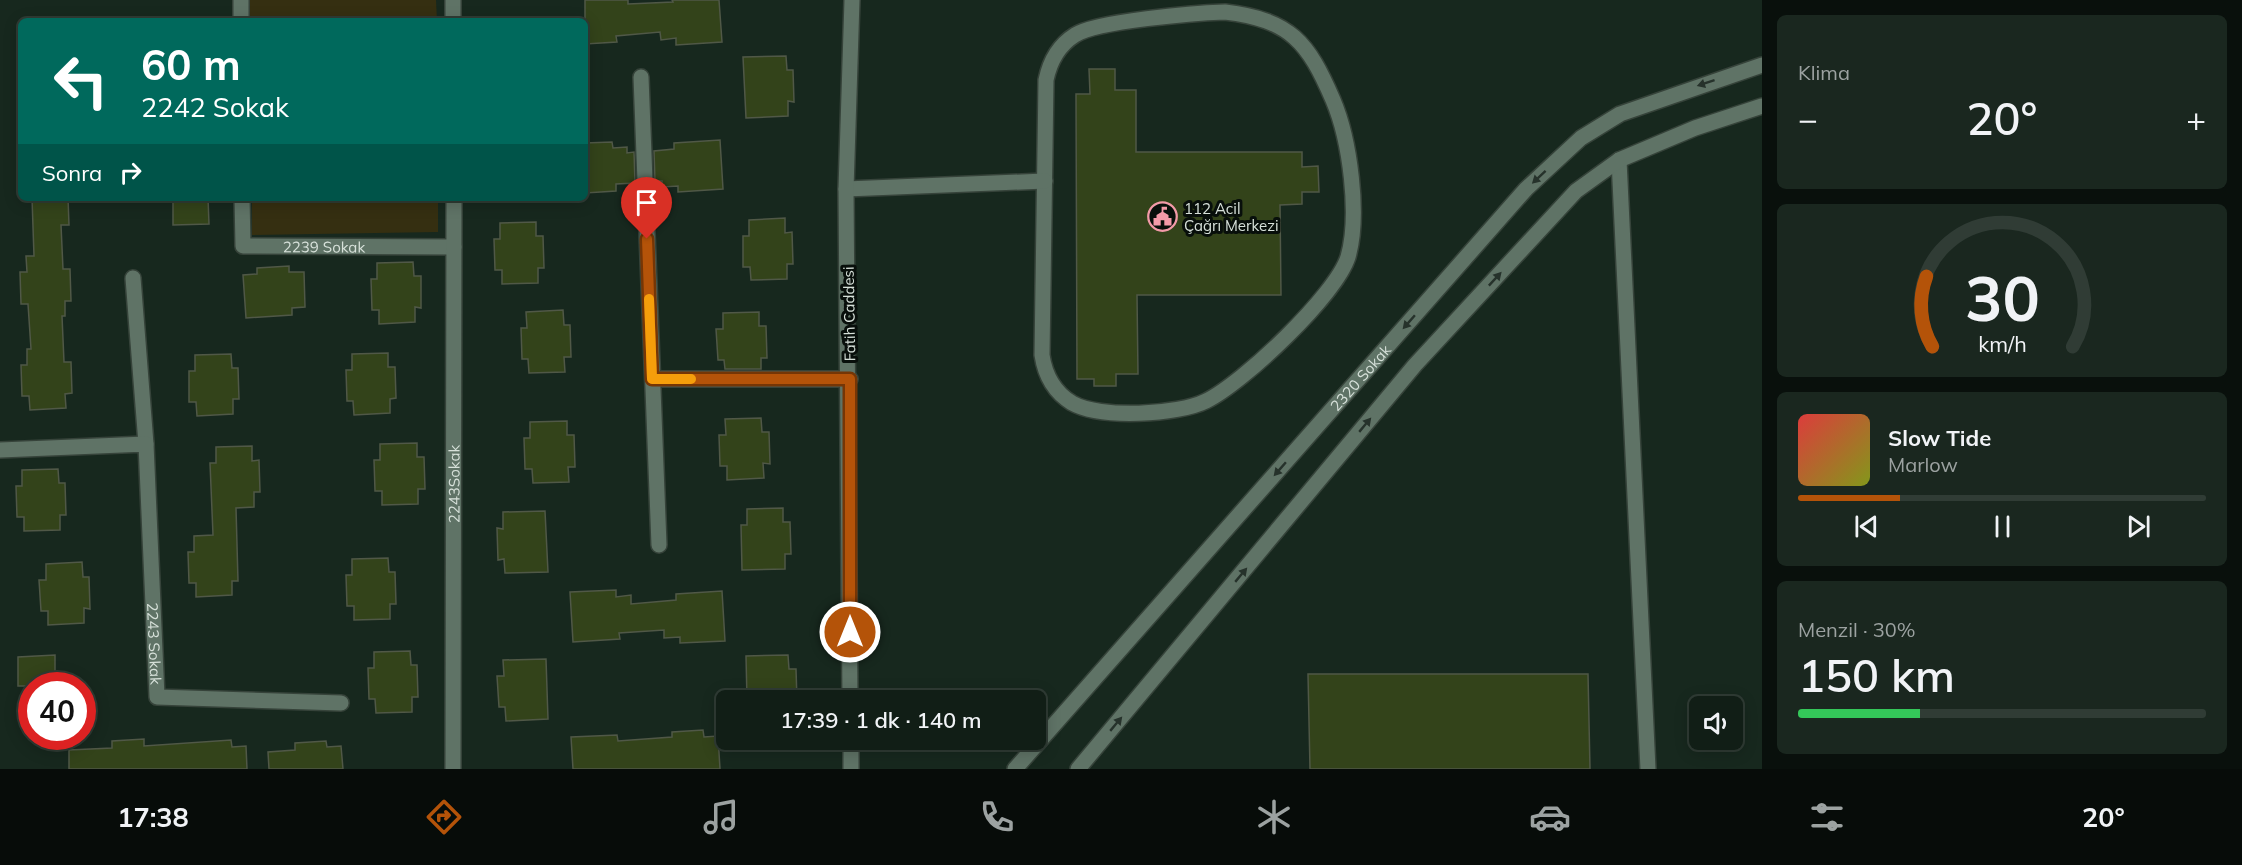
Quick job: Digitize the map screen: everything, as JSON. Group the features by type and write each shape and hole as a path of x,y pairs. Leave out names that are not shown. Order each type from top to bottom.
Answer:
{"street":[{"path":"241,0 241,18"},
{"path":"453,0 453,18"},
{"name":"Fatih Caddesi","path":"850,690 850,379 846,189 852,0"},
{"path":"1225,12 1247,15 1269,21 1298,38 1319,67 1349,151 1352,226 1348,256 1338,279 1255,368 1221,393 1191,408 1132,413 1084,408 1073,403 1054,388 1041,355 1045,181 1046,80 1049,66 1064,43 1086,28 1203,13 1225,12"},
{"name":"2320 Sokak","path":"1015,769 1534,182 1581,138 1620,114 1762,65"},
{"path":"640,77 659,545"},
{"path":"1078,769 1415,365 1576,191 1620,160 1695,128 1762,106"},
{"path":"1620,160 1648,769"},
{"path":"846,189 1045,181"},
{"name":"2239 Sokak","path":"242,201 243,246 454,247"},
{"name":"2243Sokak","path":"453,769 454,201"},
{"name":"2243 Sokak","path":"133,278 146,444 157,697 341,704"},
{"path":"652,379 850,379"},
{"path":"0,450 146,444"},
{"path":"850,750 851,769"}],"shaded area":[{"path":"249,0 436,0 437,18 249,18"},
{"path":"252,201 438,201 438,232 252,235"}],"building":[{"path":"585,0 628,0 628,4 673,2 672,0 719,0 722,42 676,45 676,38 661,40 660,32 616,36 617,42 588,44 588,18 585,18"},
{"path":"786,56 787,70 793,70 794,102 788,101 788,116 746,118 743,57"},
{"path":"1089,69 1115,69 1115,90 1136,90 1136,152 1302,152 1302,167 1318,166 1319,192 1302,192 1302,204 1280,205 1281,295 1137,295 1138,374 1116,374 1116,386 1094,386 1094,379 1077,379 1076,94 1090,94"},
{"path":"720,140 723,189 678,192 678,186 662,187 662,181 655,181 654,151 674,149 674,143"},
{"path":"612,142 613,148 627,147 627,153 634,152 635,183 616,184 616,191 588,193 588,143"},
{"path":"32,201 68,201 69,225 61,225 63,269 70,269 71,301 65,301 65,316 62,316 64,362 71,362 72,393 65,394 66,408 30,410 29,396 22,396 21,365 27,365 27,349 31,349 28,304 21,304 20,272 27,272 26,256 34,256"},
{"path":"173,201 208,201 209,224 173,225"},
{"path":"785,218 785,233 792,232 793,264 787,264 787,279 751,280 750,267 743,267 743,236 749,236 749,220"},
{"path":"536,222 536,236 543,236 544,268 538,268 538,283 502,284 502,270 495,270 494,239 500,239 500,223"},
{"path":"413,262 414,276 421,276 421,308 415,307 415,322 379,324 379,310 372,310 371,279 377,279 377,263"},
{"path":"289,266 289,272 304,272 305,307 292,308 292,315 246,318 243,275 257,274 257,268"},
{"path":"563,310 564,325 570,325 571,357 564,357 565,372 529,373 528,359 522,359 521,328 527,328 526,312"},
{"path":"759,312 759,326 766,326 767,358 761,358 761,369 725,369 724,360 718,360 716,329 723,329 723,313"},
{"path":"388,353 388,367 395,367 396,398 390,399 390,413 354,415 353,401 347,401 346,370 352,370 352,354"},
{"path":"231,354 232,368 238,368 239,399 233,399 233,414 197,416 196,402 189,402 189,371 195,371 195,355"},
{"path":"761,418 762,432 769,432 770,464 763,463 764,478 727,480 727,466 720,466 719,435 726,435 725,419"},
{"path":"567,421 567,435 574,435 575,467 568,467 569,482 533,483 532,469 525,469 524,438 530,438 530,422"},
{"path":"417,443 417,457 424,457 425,489 418,489 418,504 382,505 382,491 375,491 374,460 380,460 380,444"},
{"path":"252,446 252,461 259,460 260,492 254,492 254,507 236,508 238,581 232,581 232,595 196,597 196,583 189,583 188,552 194,552 194,536 213,535 210,463 216,463 216,447"},
{"path":"58,469 59,483 65,483 66,515 60,515 60,530 24,531 24,517 17,517 16,486 22,486 22,470"},
{"path":"783,508 783,522 790,522 791,554 785,554 785,569 742,570 741,525 747,525 747,509"},
{"path":"545,511 548,572 505,573 504,559 498,560 497,528 503,529 503,512"},
{"path":"388,558 389,572 395,572 396,604 390,604 390,619 354,620 354,606 347,606 346,575 352,575 352,559"},
{"path":"82,562 83,577 89,577 90,609 84,608 84,623 48,625 48,611 41,611 39,580 46,580 46,564"},
{"path":"616,590 616,597 631,595 631,604 676,600 676,594 722,591 725,641 680,643 680,637 664,638 664,630 619,633 620,639 573,642 570,592"},
{"path":"410,651 411,665 417,665 418,697 412,697 412,712 376,713 375,699 369,699 368,668 374,668 374,652"},
{"path":"55,655 55,672 18,672 18,657"},
{"path":"788,655 789,669 796,669 797,690 747,690 746,656"},
{"path":"546,659 548,719 506,721 505,707 499,707 497,676 504,676 503,660"},
{"path":"1308,674 1588,674 1590,769 1310,769"},
{"path":"703,730 704,737 716,736 720,769 573,769 571,737 617,735 618,741 672,737 672,732"},
{"path":"144,739 144,746 231,740 232,747 246,746 247,769 69,769 69,750 112,748 112,741"},
{"path":"326,741 327,747 341,746 343,769 269,769 268,752 295,750 295,743"}],"slow traffic":[{"path":"649,299 652,379 691,379"}],"place":[{"name":"112 Acil Çağrı Merkezi","path":"1163,217"}],"route":[{"path":"647,239 652,379 850,379 850,632"}]}
